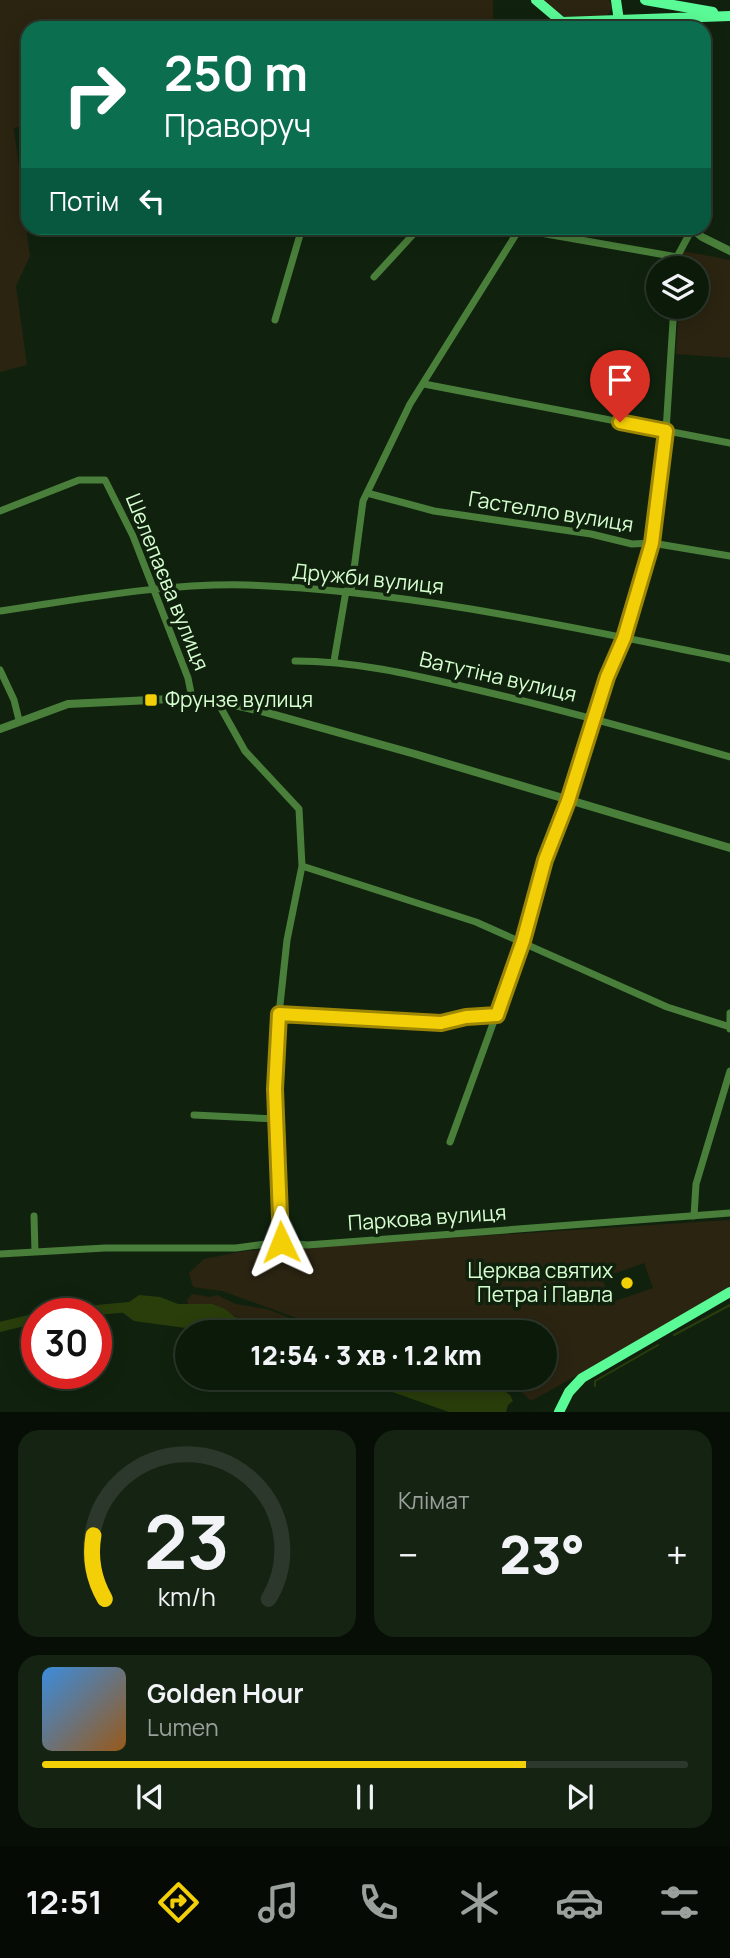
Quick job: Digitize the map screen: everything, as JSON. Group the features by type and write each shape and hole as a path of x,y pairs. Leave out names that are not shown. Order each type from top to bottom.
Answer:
{"main road":[{"path":"536,0 561,21"},
{"path":"616,0 619,21"},
{"path":"645,0 730,15"},
{"path":"668,21 730,15"},
{"path":"559,1412 569,1392 582,1378 730,1292"}],"street":[{"path":"275,320 300,235"},
{"path":"374,277 413,235"},
{"path":"334,661 349,592 358,526 367,493 410,404 513,235"},
{"path":"556,235 671,256"},
{"path":"678,256 688,235"},
{"path":"704,235 730,251"},
{"path":"450,1142 523,941 545,860 624,638 652,543 666,431 673,319"},
{"path":"424,384 730,443"},
{"name":"Шелепаєва вулиця","path":"0,511 79,480 105,480 133,536 188,678 192,698"},
{"name":"Гастелло вулиця","path":"367,493 434,511 591,534 632,544 652,543 730,556"},
{"name":"Дружби вулиця","path":"0,611 153,588 246,585 349,592 440,603 730,659"},
{"name":"Ватутіна вулиця","path":"295,661 334,661 456,685 594,717 730,757"},
{"path":"0,670 15,700 19,720"},
{"path":"0,729 68,704 192,698 217,701 402,750 730,848"},
{"path":"217,701 245,751 299,809 302,866 287,940 279,1014 276,1119 281,1242"},
{"path":"302,866 435,907 523,941 667,1007 729,1027 730,1013"},
{"path":"279,1014 441,1023 466,1017 497,1015"},
{"path":"694,1216 696,1184 730,1071"},
{"path":"194,1115 276,1119"},
{"name":"Паркова вулиця","path":"0,1254 105,1248 236,1248 281,1242 307,1244 730,1213"},
{"path":"34,1216 35,1252"}],"shaded area":[{"path":"0,0 493,0 493,21 21,21 21,126 14,128 21,184 21,235 27,235 30,256 16,286 27,365 0,372"},
{"path":"542,0 609,0 613,7 607,16 564,17"},
{"path":"683,251 730,260 730,358 676,354 678,319 709,319 709,256 683,256"},
{"path":"730,1220 730,1290 557,1386 557,1320 302,1320 222,1291 193,1287 189,1273 204,1259 245,1251","holes":["644,1263 653,1288 612,1302 602,1278"]},
{"path":"192,1294 210,1297 217,1295 236,1304 267,1309 295,1320 247,1320 212,1305 188,1304 187,1300"},
{"path":"139,1295 160,1297 178,1304 212,1304 245,1320 175,1320 175,1327 134,1321 115,1307 125,1305"},
{"path":"387,1390 503,1390 513,1401 506,1412 449,1412"},
{"path":"520,1390 551,1390 531,1401"}],"waterway":[{"path":"674,1335 730,1305"},
{"path":"112,1309 129,1307"},
{"path":"0,1327 21,1322"},
{"path":"595,1386 595,1381 658,1345"}],"place":[{"name":"Фрунзе вулиця","path":"151,700"},
{"name":"Церква святих Петра і Павла","path":"627,1283"}],"route":[{"path":"281,1242 275,1089 279,1014 441,1023 466,1017 497,1015 523,941 545,860 568,801 607,677 624,638 652,543 666,431 620,422"}]}
